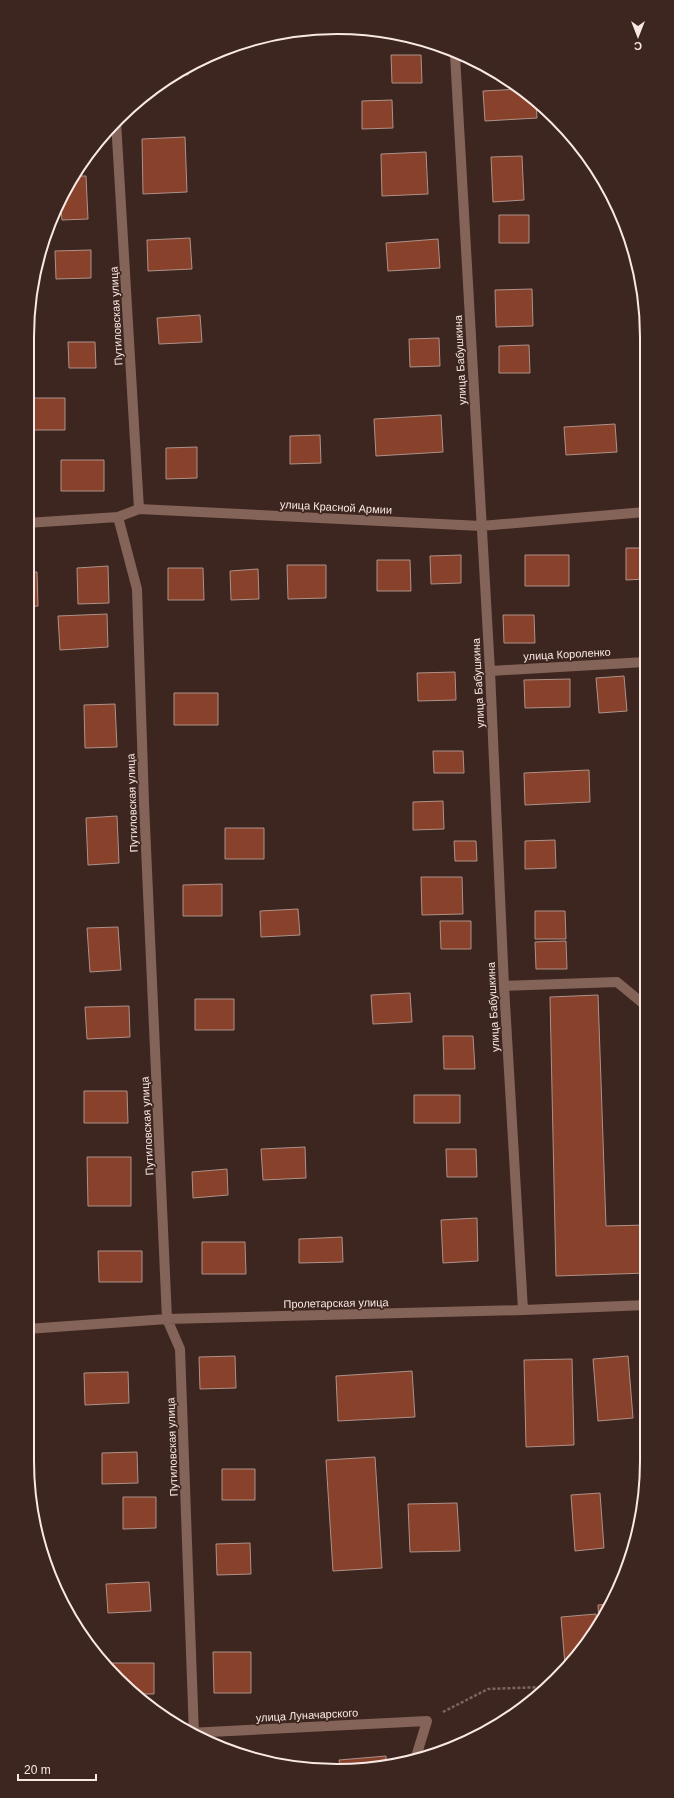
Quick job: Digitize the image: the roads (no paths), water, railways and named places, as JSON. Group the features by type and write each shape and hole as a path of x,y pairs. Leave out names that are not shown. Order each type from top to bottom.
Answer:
{"street":[{"name":"улица Бабушкина","path":"455,58 490,671 504,986 523,1310"},
{"name":"Путиловская улица","path":"117,129 139,509"},
{"name":"улица Красной Армии","path":"34,522 118,516 139,509 481,526 640,512"},
{"name":"Путиловская улица","path":"118,516 137,589 144,811 167,1319 180,1349 192,1727"},
{"name":"улица Короленко","path":"490,671 640,662"},
{"path":"504,986 617,982 640,1001"},
{"name":"Пролетарская улица","path":"34,1328 167,1319 523,1310 640,1305"},
{"name":"улица Луначарского","path":"202,1732 427,1721 417,1753"}]}
